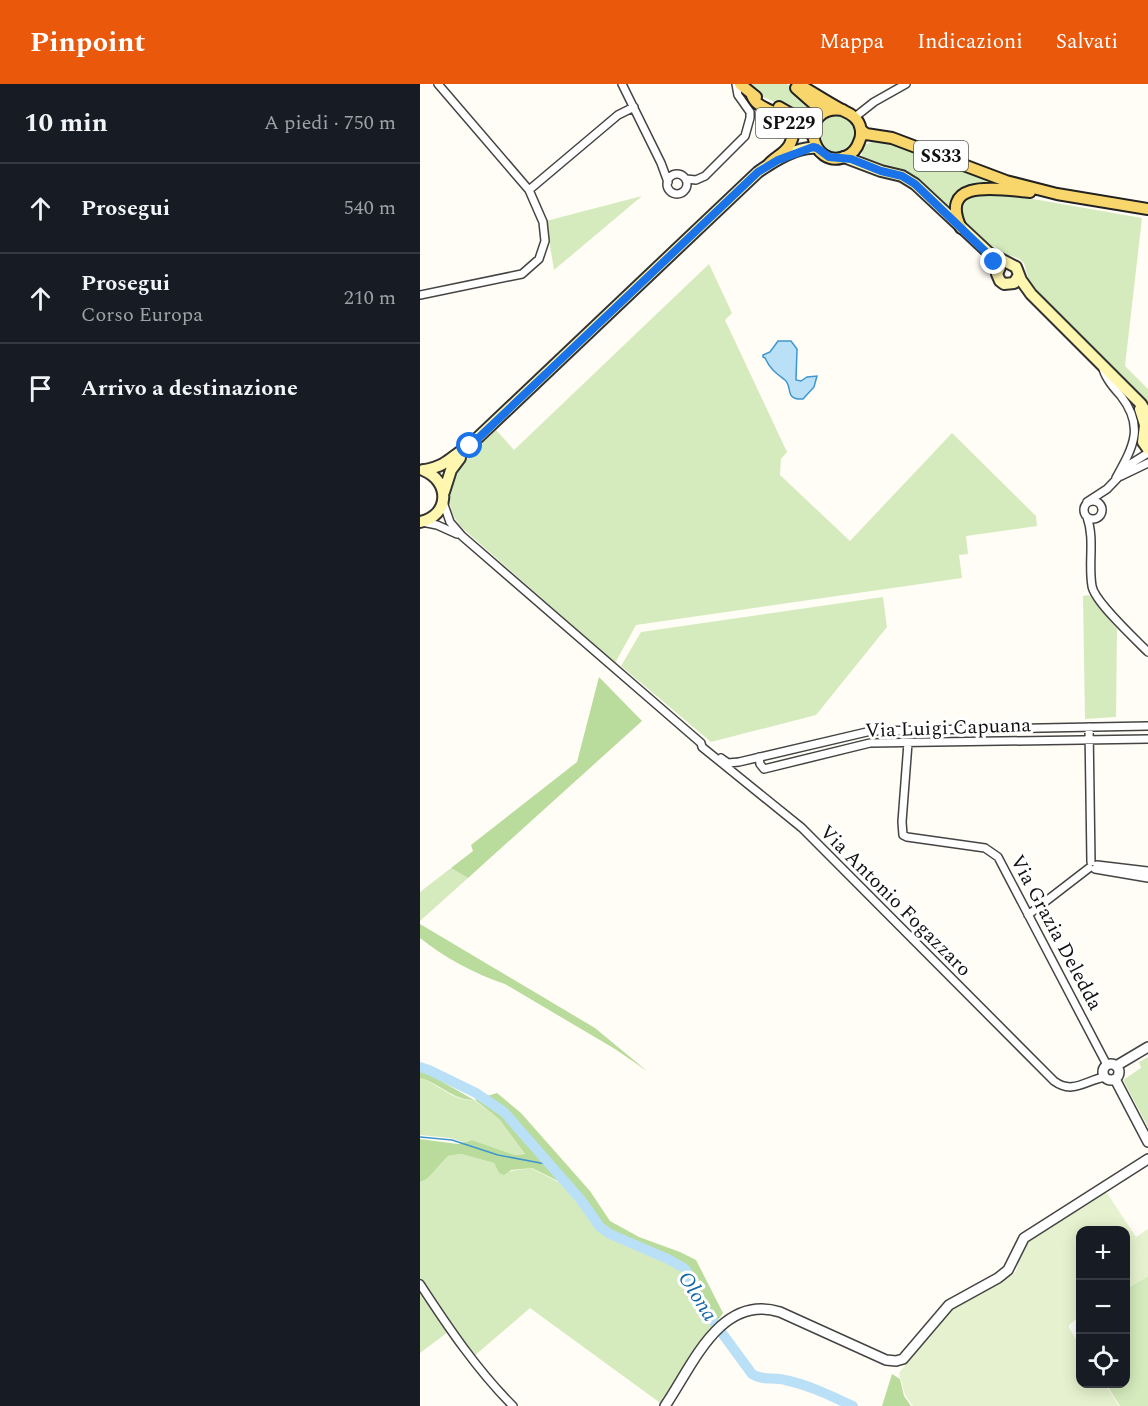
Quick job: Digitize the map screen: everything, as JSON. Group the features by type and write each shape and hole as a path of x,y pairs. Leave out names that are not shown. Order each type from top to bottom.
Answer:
{"main road":[{"path":"740,84 751,93 800,119 829,157 844,157 909,180 988,254 994,262 1000,281 1019,287 1032,296"},
{"path":"792,84 813,103 831,110 843,110"},
{"path":"798,84 855,117 861,130 858,145 859,158 867,166"},
{"name":"SP229","path":"751,93 756,102 789,121 792,130 790,144 770,164"},
{"path":"814,140 817,119 831,110"},
{"name":"SS33","path":"861,130 866,134 892,138 1006,181 1057,194 1148,209"},
{"path":"844,157 867,138 878,136"},
{"name":"SP229","path":"422,470 438,468 470,446 758,172 795,153 814,140"},
{"path":"962,228 957,217 958,202 963,194 970,190 984,188 1057,194"},
{"path":"988,254 1017,268 1023,284 1032,296 1101,363 1148,415"},
{"path":"998,273 1001,266 1011,264"},
{"path":"1008,285 1016,282 1019,274"},
{"path":"1136,401 1145,422 1146,440"},
{"name":"SP229","path":"421,522 436,515 451,470 470,446"},
{"name":"SP229","path":"422,470 439,480 443,498"}],"street":[{"path":"420,295 522,274 539,259 545,241 543,222 529,190 438,84"},
{"path":"622,84 661,164 670,192 680,194 687,188 686,179"},
{"path":"661,164 668,171 686,179 696,180 705,176 746,136 750,112 738,95 736,84"},
{"path":"855,117 872,103 906,84"},
{"path":"529,190 618,115 634,107"},
{"path":"668,182 671,176 678,174"},
{"path":"1101,363 1104,373 1129,407 1135,426 1132,448 1116,478"},
{"path":"1132,463 1146,440"},
{"path":"1146,440 1132,463 1107,489 1102,500 1100,517 1094,525 1091,537 1090,570 1095,596 1148,652"},
{"path":"1116,478 1148,464"},
{"path":"1091,537 1084,509 1087,502 1107,489"},
{"path":"443,498 450,522 462,536 700,744 725,762 739,762 742,781"},
{"path":"1087,502 1096,501 1102,507"},
{"path":"1087,517 1095,519 1100,517"},
{"path":"421,522 449,529 462,536"},
{"name":"Via Luigi Capuana","path":"739,762 871,731 1148,726"},
{"path":"1089,728 1093,866"},
{"name":"Via Luigi Capuana","path":"759,758 760,764 765,769 870,743 1148,739"},
{"name":"Via Grazia Deledda","path":"908,743 903,835 990,850 998,857 1112,1065"},
{"name":"Via Antonio Fogazzaro","path":"700,744 742,781 802,828 1054,1081 1064,1087 1072,1088 1110,1078"},
{"path":"1093,866 1148,878"},
{"path":"1028,915 1093,866 1148,871"},
{"path":"1148,1047 1103,1072 1110,1078 1148,1142"},
{"path":"1110,1078 1119,1073 1112,1065"},
{"path":"665,1406 709,1337 724,1322 746,1311 773,1310 878,1357 896,1362 906,1357 949,1305 1008,1270 1022,1240 1027,1235 1148,1159"},
{"path":"420,1284 452,1333 513,1406"}],"green space":[{"path":"746,84 787,84 818,113 809,123 787,107 761,96"},
{"path":"837,114 851,120 857,134 851,148 837,154 823,148 817,134 823,120"},
{"path":"878,140 895,143 1015,190 962,193 955,216 914,177 902,171 866,161 861,150 864,145"},
{"path":"988,191 1142,218 1125,366 1148,389 1148,404 1071,328 1029,281 1024,263 1018,258 1002,253 994,246 990,249 968,226 963,213 965,198"},
{"path":"642,196 554,270 546,221"},
{"path":"709,264 732,313 725,320 787,452 781,459 780,475 850,541 952,433 1036,516 1037,526 966,536 968,554 959,555 962,578 636,625 615,663 460,526 451,509 452,486 463,465 496,430 514,450"},
{"path":"1089,595 1117,629 1116,717 1085,719 1083,596"},
{"path":"883,597 887,627 816,715 711,742 621,666 641,632"},
{"path":"599,677 642,721 468,878 451,868 473,851 471,845 577,762"},
{"path":"451,868 468,878 420,921 420,892"},
{"path":"420,924 595,1028 647,1071 615,1049 505,984 450,959 420,938"},
{"path":"1148,1057 1148,1127 1123,1080 1141,1068 1139,1062"},
{"path":"420,1072 427,1073 474,1100 460,1098 420,1078"},
{"path":"420,1078 453,1096 474,1100 499,1119 525,1154 515,1155 472,1140 463,1142 450,1138 420,1135"},
{"path":"497,1093 521,1113 590,1191 610,1221 639,1237 696,1260 723,1313 716,1323 698,1298 691,1273 683,1262 612,1233 598,1221 576,1190 532,1168 511,1170 504,1175 499,1173 494,1163 461,1154 448,1156 427,1179 420,1182 420,1139 458,1144 472,1140 515,1155 525,1154 499,1119 474,1100"},
{"path":"461,1154 494,1163 499,1173 531,1168 568,1187 593,1224 608,1238 645,1252 684,1273 693,1302 712,1327 663,1405 530,1308 473,1357 420,1279 420,1182 427,1179 448,1156"},
{"path":"1105,1190 1129,1226 1076,1226 1076,1319 1069,1325 1076,1339 1076,1388 1108,1388 1119,1406 913,1406 905,1395 899,1373 947,1312 957,1303 1016,1271 1025,1241"},
{"path":"1130,1228 1136,1237 1148,1229 1148,1276 1130,1287"},
{"path":"1148,1276 1148,1406 1120,1406 1109,1388 1130,1388 1130,1287"},
{"path":"420,1286 448,1332 420,1353"},
{"path":"892,1374 900,1379 904,1396 911,1406 882,1406"}],"water":[{"path":"778,341 791,341 797,349 796,380 801,381 807,377 817,376 814,387 803,399 797,399 791,395 785,380 763,357"}],"waterway":[{"name":"Olona","path":"420,1067 476,1093 504,1112 581,1200 600,1227 610,1234 684,1268 697,1299 752,1374 803,1385 853,1406"},
{"name":"Olona","path":"420,1137 452,1140 498,1155 551,1165"}],"route":[{"path":"470,446 758,172 778,160 808,148 817,148 829,157 857,160 867,166 909,180 994,262"}]}
